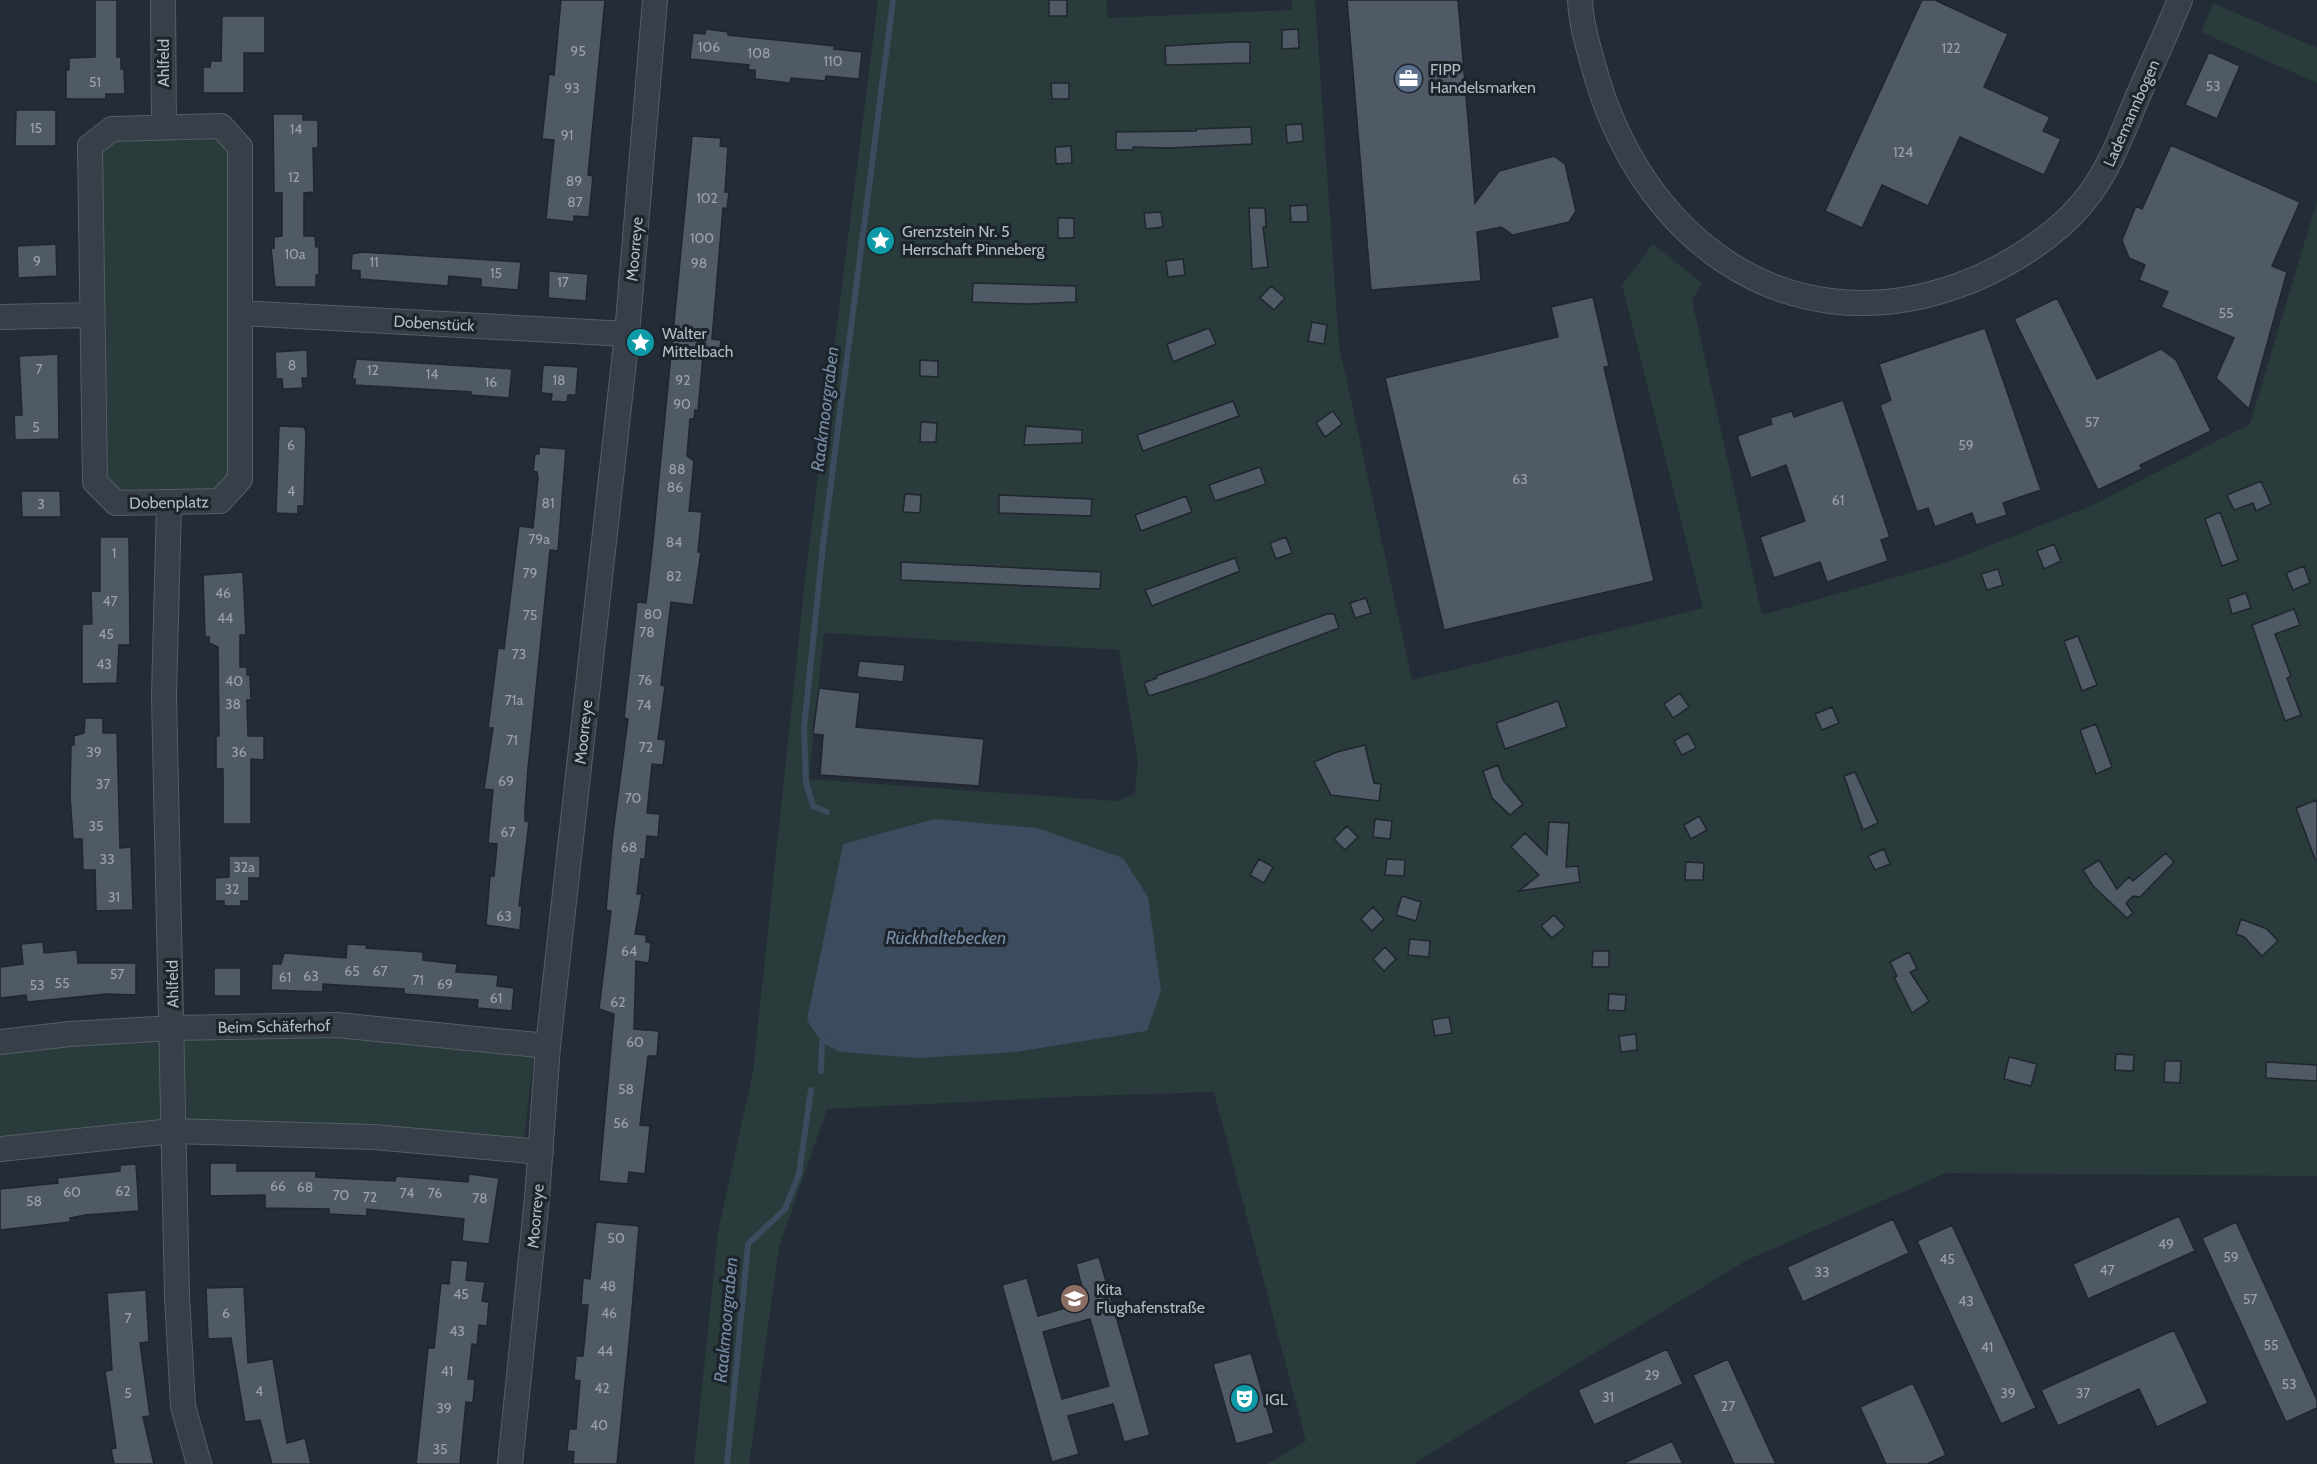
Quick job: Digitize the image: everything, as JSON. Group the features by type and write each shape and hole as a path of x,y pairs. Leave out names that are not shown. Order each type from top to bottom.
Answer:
{"street":[{"name":"Ahlfeld","path":"163,0 164,127"},
{"name":"Moorreye","path":"510,1464 541,1152 548,1046 627,333 656,0"},
{"name":"Lademannbogen","path":"1580,0 1589,48 1608,112 1628,155 1670,216 1725,261 1777,289 1810,299 1863,304 1893,303 1926,297 1982,277 2024,253 2080,207 2106,171 2180,0"},
{"name":"Dobenplatz","path":"221,126 240,147 242,314 240,479 220,501 116,502 95,482 90,146 112,129 221,126"},
{"name":"Dobenstück","path":"242,314 627,333"},
{"path":"0,317 91,315"},
{"name":"Ahlfeld","path":"169,503 164,695 177,1296 183,1406 199,1464"},
{"name":"Beim Schäferhof","path":"0,1042 70,1034 173,1028 337,1025 548,1046"},
{"path":"0,1149 172,1131 374,1137 541,1152"}],"shaded area":[{"path":"878,0 1106,0 1108,18 1292,10 1292,0 1315,0 1339,345 1412,680 1703,608 1622,285 1653,244 1702,283 1692,300 1762,615 1945,563 2091,506 2250,424 2317,201 2317,1176 1946,1173 1747,1260 1413,1464 1267,1464 1306,1441 1214,1092 827,1109 779,1247 749,1464 694,1464 718,1232 753,1072 805,580","holes":["824,633 1119,650 1138,761 1135,794 1116,801 809,779","884,834 1147,1031 1016,1052 843,845"]},
{"path":"2213,3 2317,48 2317,83 2201,32"},
{"path":"220,135 228,142 231,483 222,492 112,493 103,484 100,144 108,136"},
{"path":"356,1035 534,1052 524,1141 0,1140 0,1051 71,1042"}],"water":[{"name":"Rückhaltebecken","path":"934,819 1037,828 1123,858 1148,897 1161,991 1147,1031 1016,1052 919,1058 841,1052 822,1043 807,1020 843,844"}],"building":[{"path":"95,0 117,0 117,57 121,57 121,69 124,69 125,94 106,94 106,99 66,99 66,70 69,70 69,58 95,57"},
{"path":"561,0 605,0 588,175 593,176 589,217 574,216 574,222 546,219 554,140 542,139 549,74 554,75"},
{"path":"1049,0 1067,0 1067,16 1049,16"},
{"name":"FIPP Handelsmarken","path":"1347,0 1458,0 1475,203 1499,171 1554,156 1565,164 1576,211 1569,222 1513,235 1501,227 1477,232 1481,281 1371,290"},
{"path":"1922,0 1935,0 2008,34 1984,87 2050,117 2043,131 2061,139 2044,175 1960,137 1928,206 1882,185 1862,228 1825,211"},
{"path":"222,16 265,16 265,53 244,53 244,93 203,93 203,67 210,67 211,61 221,61"},
{"path":"706,29 728,32 728,35 835,46 834,49 862,52 859,79 826,76 825,81 791,78 790,83 755,79 755,70 748,70 749,65 690,59 693,33 705,34"},
{"path":"1298,29 1299,48 1282,49 1282,30"},
{"path":"1250,42 1250,63 1166,65 1165,46"},
{"path":"2209,52 2240,66 2217,119 2185,105"},
{"path":"1051,83 1069,83 1069,99 1052,99"},
{"path":"16,110 56,110 56,146 15,146"},
{"path":"273,114 303,114 303,120 318,120 318,148 313,148 314,192 304,193 304,236 315,236 316,247 319,246 319,275 316,275 316,287 275,287 271,248 274,248 274,237 282,236 282,193 274,193"},
{"path":"1302,124 1303,141 1287,143 1286,125"},
{"path":"1251,127 1252,144 1169,148 1133,147 1133,150 1116,150 1116,132 1196,131 1196,129"},
{"path":"692,136 721,138 720,146 728,147 725,192 729,192 727,209 723,208 712,339 721,340 719,358 703,356 698,411 695,410 694,419 690,419 687,456 694,461 689,511 702,512 698,552 701,552 693,605 671,602 661,685 665,686 658,739 666,740 663,765 652,764 647,813 660,814 658,837 647,836 645,859 641,859 637,894 642,894 635,934 646,935 646,942 651,943 649,963 636,961 634,1029 659,1031 657,1056 648,1056 640,1125 650,1126 645,1174 629,1172 628,1184 599,1181 614,1014 599,1009 611,911 606,910 613,833 628,719 624,718 637,602 646,603"},
{"path":"2171,145 2300,202 2272,266 2287,272 2249,409 2216,378 2234,338 2161,307 2168,292 2139,280 2145,265 2129,258 2122,240 2136,206 2142,209"},
{"path":"1071,146 1072,163 1056,164 1055,147"},
{"path":"1307,205 1308,222 1291,222 1290,206"},
{"path":"1249,208 1265,208 1266,227 1263,227 1268,267 1252,269"},
{"path":"1161,212 1163,227 1146,229 1144,213"},
{"path":"1058,218 1074,218 1074,238 1058,238"},
{"path":"56,244 57,276 18,278 17,246"},
{"path":"362,252 521,262 518,290 481,287 481,279 449,276 448,286 360,279 360,271 351,270 352,254"},
{"path":"1183,259 1185,275 1168,277 1166,261"},
{"path":"549,271 588,274 586,301 548,298"},
{"path":"973,283 1076,286 1076,302 1028,304 972,302"},
{"path":"1271,286 1285,298 1274,310 1260,298"},
{"path":"1593,297 1609,366 1604,367 1654,581 1444,630 1385,378 1558,337 1551,307"},
{"path":"2057,298 2097,379 2161,349 2176,360 2211,431 2140,465 2142,469 2098,490 2014,319"},
{"path":"1312,322 1327,325 1324,344 1308,341"},
{"path":"1209,328 1216,344 1173,362 1167,344"},
{"path":"1985,328 2041,490 2003,503 2007,515 1976,525 1972,513 1935,527 1928,508 1917,512 1880,405 1891,400 1879,364"},
{"path":"307,350 308,378 302,378 303,388 283,389 282,379 276,379 275,352"},
{"path":"58,354 59,439 15,440 14,415 22,415 19,356"},
{"path":"356,359 512,369 509,398 471,395 471,392 355,385 355,379 352,379"},
{"path":"920,360 938,361 938,377 920,376"},
{"path":"543,365 578,367 576,395 568,395 567,402 551,401 552,394 541,393"},
{"path":"1843,400 1890,537 1881,540 1888,561 1827,582 1820,562 1774,578 1760,537 1805,521 1786,465 1751,478 1737,436 1772,424 1770,418 1792,411 1794,417"},
{"path":"1233,401 1239,416 1143,451 1137,435"},
{"path":"1333,411 1342,424 1325,437 1316,423"},
{"path":"921,422 937,423 936,442 920,442"},
{"path":"279,426 304,427 306,432 304,506 298,506 298,514 276,513"},
{"path":"1026,426 1082,430 1082,443 1024,445"},
{"path":"539,447 566,449 558,551 550,550 528,769 525,821 529,822 519,906 522,906 520,930 486,925 490,876 494,876 497,844 488,843 493,790 484,789 493,728 488,728 498,648 504,649 519,526 533,528 538,478 537,472 533,471 535,454 539,454"},
{"path":"1260,467 1266,484 1215,501 1209,485"},
{"path":"2261,481 2271,504 2256,511 2253,503 2234,510 2227,495"},
{"path":"21,491 60,491 61,517 22,517"},
{"path":"905,494 921,495 920,513 903,512"},
{"path":"999,495 1092,499 1091,516 999,513"},
{"path":"1186,496 1192,512 1141,531 1135,515"},
{"path":"2220,512 2238,560 2222,566 2205,519"},
{"path":"100,537 129,537 130,645 119,645 117,683 82,684 82,624 92,624 91,591 100,591"},
{"path":"1286,537 1292,553 1276,559 1270,543"},
{"path":"2054,544 2061,561 2044,569 2037,551"},
{"path":"1235,558 1240,571 1152,606 1145,590"},
{"path":"901,562 1101,572 1100,589 901,580"},
{"path":"2304,566 2310,583 2293,590 2286,573"},
{"path":"1998,569 2003,585 1987,590 1981,574"},
{"path":"243,572 246,635 240,635 240,667 247,667 247,675 250,675 251,700 247,700 248,736 264,736 264,760 251,759 251,824 223,824 223,769 216,769 216,736 219,736 218,647 209,643 209,637 205,637 203,575"},
{"path":"2246,593 2251,608 2232,614 2228,599"},
{"path":"1366,598 1371,613 1355,618 1350,603"},
{"path":"2294,609 2300,625 2275,634 2291,676 2287,678 2301,715 2285,721 2252,625"},
{"path":"1327,614 1334,614 1339,628 1205,678 1149,696 1144,683 1157,678 1156,676"},
{"path":"2078,636 2097,685 2082,691 2064,641"},
{"path":"859,661 905,665 903,682 857,677"},
{"path":"819,688 860,693 856,727 984,739 979,786 820,775 823,735 813,734"},
{"path":"1680,693 1689,707 1673,718 1664,704"},
{"path":"1558,701 1567,727 1505,749 1496,723"},
{"path":"1832,707 1839,723 1822,730 1815,714"},
{"path":"85,718 103,718 103,733 117,733 120,848 131,847 133,910 96,911 95,870 83,870 82,839 73,839 70,796 71,745 74,745 74,736 84,733"},
{"path":"2096,724 2112,767 2096,774 2080,730"},
{"path":"1688,733 1696,748 1682,755 1674,741"},
{"path":"1365,745 1374,783 1381,784 1379,801 1331,795 1314,762 1337,752"},
{"path":"1498,765 1503,780 1523,804 1510,815 1492,798 1483,771"},
{"path":"1855,772 1878,823 1863,830 1844,776"},
{"path":"2317,800 2317,859 2315,859 2296,808"},
{"path":"1699,816 1707,830 1691,839 1684,825"},
{"path":"1375,819 1392,821 1390,839 1373,837"},
{"path":"1549,822 1569,823 1566,867 1578,866 1580,882 1519,891 1539,875 1511,847 1525,833 1547,855"},
{"path":"1347,826 1358,837 1345,850 1334,839"},
{"path":"1884,849 1890,864 1875,870 1868,856"},
{"path":"2166,853 2174,862 2140,897 2133,896 2126,903 2133,913 2127,918 2093,886 2083,870 2099,860 2117,889 2129,877 2133,881"},
{"path":"229,856 260,856 260,878 249,878 249,901 241,901 241,906 224,906 224,901 215,901 215,878 229,877"},
{"path":"1259,859 1273,867 1264,883 1250,875"},
{"path":"1387,859 1405,860 1404,876 1385,875"},
{"path":"1686,862 1704,863 1703,880 1685,880"},
{"path":"1402,896 1421,902 1416,921 1396,915"},
{"path":"1373,907 1384,919 1372,931 1361,919"},
{"path":"1554,915 1565,927 1552,938 1541,926"},
{"path":"2241,919 2267,929 2278,941 2262,956 2244,937 2236,934"},
{"path":"1410,939 1430,941 1429,957 1408,955"},
{"path":"43,942 44,953 77,950 78,963 136,963 136,995 107,994 27,1002 26,995 0,998 0,967 23,964 21,944"},
{"path":"347,944 367,945 366,948 423,952 423,960 457,964 456,972 498,975 497,986 514,988 512,1011 477,1008 478,1000 404,994 404,989 323,984 323,992 271,990 272,964 281,964 284,953 346,958"},
{"path":"1385,947 1396,959 1384,971 1373,959"},
{"path":"1593,951 1609,951 1609,967 1592,967"},
{"path":"1909,952 1917,969 1910,972 1929,1001 1912,1013 1894,977 1897,976 1890,962"},
{"path":"214,968 241,968 241,996 214,996"},
{"path":"1609,994 1626,995 1625,1011 1608,1010"},
{"path":"1449,1017 1452,1033 1435,1036 1432,1020"},
{"path":"1636,1034 1637,1050 1621,1052 1619,1036"},
{"path":"2116,1054 2134,1055 2133,1071 2115,1070"},
{"path":"2009,1057 2037,1064 2031,1086 2004,1079"},
{"path":"2165,1061 2181,1061 2180,1083 2164,1082"},
{"path":"2266,1062 2317,1065 2317,1081 2266,1078"},
{"path":"210,1163 237,1163 237,1171 316,1171 316,1177 395,1181 396,1176 468,1182 469,1174 499,1178 489,1244 462,1241 464,1219 367,1209 367,1216 329,1214 329,1209 265,1208 265,1195 210,1196"},
{"path":"136,1164 139,1211 85,1215 70,1218 70,1222 0,1230 0,1189 58,1183 57,1178 120,1171 120,1165"},
{"path":"2179,1216 2195,1251 2088,1299 2073,1264"},
{"path":"1893,1219 1909,1253 1803,1302 1787,1267"},
{"path":"596,1222 639,1226 631,1322 617,1464 573,1464 574,1452 567,1451 569,1429 576,1429 580,1381 574,1380 576,1356 583,1356 588,1305 581,1305 583,1278 590,1279"},
{"path":"2236,1222 2317,1400 2317,1408 2286,1422 2202,1238"},
{"path":"1952,1225 2036,1408 2001,1424 1917,1241"},
{"path":"1099,1257 1150,1435 1124,1442 1113,1404 1068,1416 1079,1454 1052,1462 1002,1285 1027,1278 1038,1316 1086,1302 1076,1264","holes":["1090,1319 1109,1386 1062,1399 1043,1332"]},
{"path":"451,1260 468,1261 466,1280 485,1282 482,1301 489,1302 487,1326 479,1325 477,1345 472,1344 468,1379 475,1379 473,1403 466,1402 460,1464 416,1464 428,1348 434,1348 441,1283 449,1284"},
{"path":"244,1287 248,1363 273,1359 287,1443 305,1438 311,1464 272,1464 260,1420 245,1422 231,1338 208,1339 206,1288"},
{"path":"146,1290 149,1342 140,1343 150,1416 143,1417 154,1464 114,1464 111,1449 116,1448 105,1371 112,1370 107,1293"},
{"path":"2174,1330 2208,1403 2157,1427 2139,1389 2058,1426 2041,1390"},
{"path":"1667,1349 1683,1384 1594,1425 1578,1390"},
{"name":"IGL","path":"1251,1353 1274,1433 1236,1444 1213,1364"},
{"path":"1728,1359 1776,1464 1734,1464 1693,1375"},
{"path":"1913,1383 1946,1455 1927,1464 1886,1464 1860,1407"},
{"path":"1672,1441 1683,1464 1622,1464"}],"waterway":[{"name":"Raakmoorgraben","path":"827,812 813,806 806,782 804,728 823,545 893,0"},
{"name":"Raakmoorgraben","path":"821,1071 822,1043 826,1038"},
{"name":"Raakmoorgraben","path":"727,1464 748,1244 785,1209 799,1174 811,1090"}],"place":[{"name":"FIPP Handelsmarken","path":"1409,78"},
{"name":"Grenzstein Nr. 5 Herrschaft Pinneberg","path":"881,240"},
{"name":"Walter Mittelbach","path":"641,342"},
{"name":"Kita Flughafenstraße","path":"1075,1298"},
{"name":"IGL","path":"1244,1399"}]}
